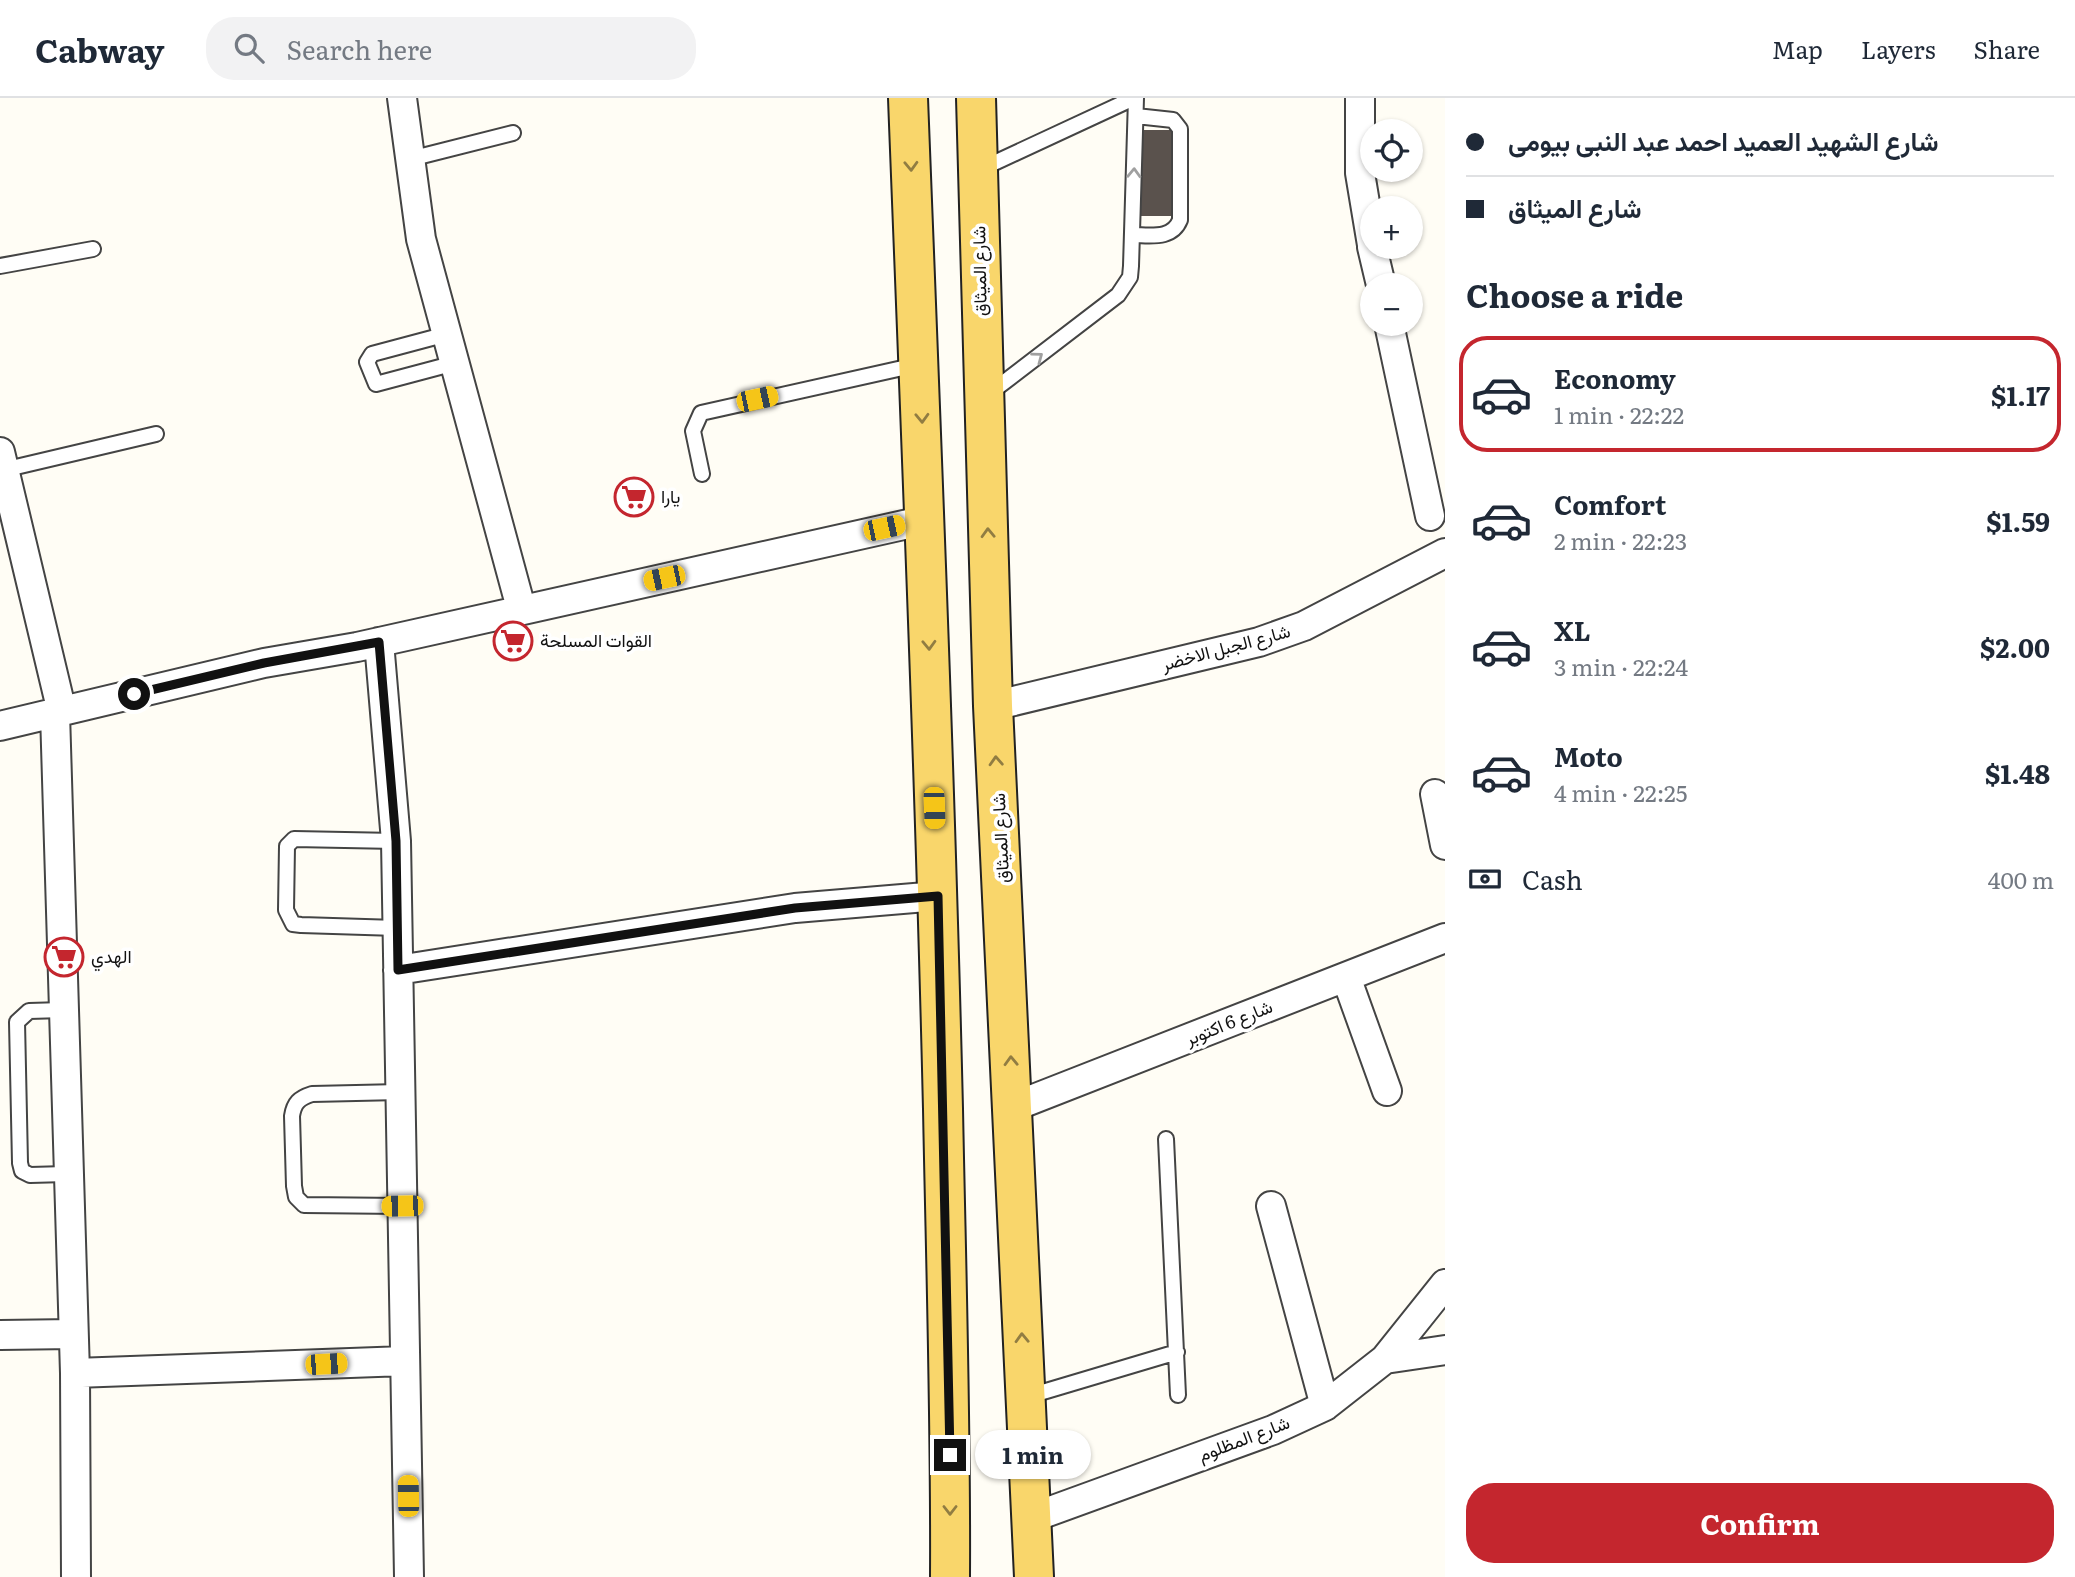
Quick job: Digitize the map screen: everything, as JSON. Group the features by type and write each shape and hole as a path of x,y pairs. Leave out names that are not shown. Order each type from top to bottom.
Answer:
{"main road":[{"path":"908,98 926,520 938,896 950,1577"},
{"name":"شارع الميثاق","path":"976,98 993,706 1024,1397 1034,1517 1034,1577"}],"street":[{"path":"402,98 421,239 521,608"},
{"path":"1360,98 1360,173 1364,196"},
{"path":"1392,336 1430,516"},
{"path":"2,461 58,712 66,1174 75,1374 76,1577"},
{"path":"0,726 264,663 379,642 521,608 926,520"},
{"name":"شارع الجبل الاخضر","path":"993,706 1259,642 1304,626 1445,553"},
{"path":"379,642 396,841 409,1577"},
{"path":"1435,794 1445,845"},
{"path":"398,970 795,908 938,896"},
{"name":"شارع 6 اكتوبر","path":"1013,1107 1445,938"},
{"path":"1346,977 1387,1091"},
{"path":"1272,1206 1325,1406"},
{"path":"1385,1359 1445,1284"},
{"path":"0,1335 72,1334"},
{"name":"شارع المظلوم","path":"1034,1517 1273,1430 1325,1406 1385,1359 1445,1350"},
{"path":"75,1374 405,1361"}],"lane":[{"path":"978,171 1135,98 1130,277 1118,295 983,398"},
{"path":"1132,235 1164,235 1174,230 1180,220 1181,129 1173,120 1136,116"},
{"path":"410,159 513,132"},
{"path":"0,266 93,248"},
{"path":"447,334 372,354 367,362 376,384 455,363"},
{"path":"702,474 693,431 701,413 920,364"},
{"path":"2,461 156,434"},
{"path":"396,841 294,839 287,846 286,910 293,924 397,928"},
{"path":"63,1010 29,1011 18,1022 20,1150 21,1167 26,1174 66,1174"},
{"path":"400,1092 302,1097 294,1105 293,1130 294,1186 296,1197 304,1205 402,1206"},
{"path":"1166,1139 1178,1395"},
{"path":"1024,1397 1177,1352"}],"building":[{"path":"1138,130 1172,130 1172,216 1138,216"}],"place":[{"name":"يارا","path":"634,497"},
{"name":"القوات المسلحة","path":"513,641"},
{"name":"الهدي","path":"64,957"}],"route":[{"path":"134,694 264,663 379,642 396,841 398,970 795,908 938,896 950,1455"}]}
